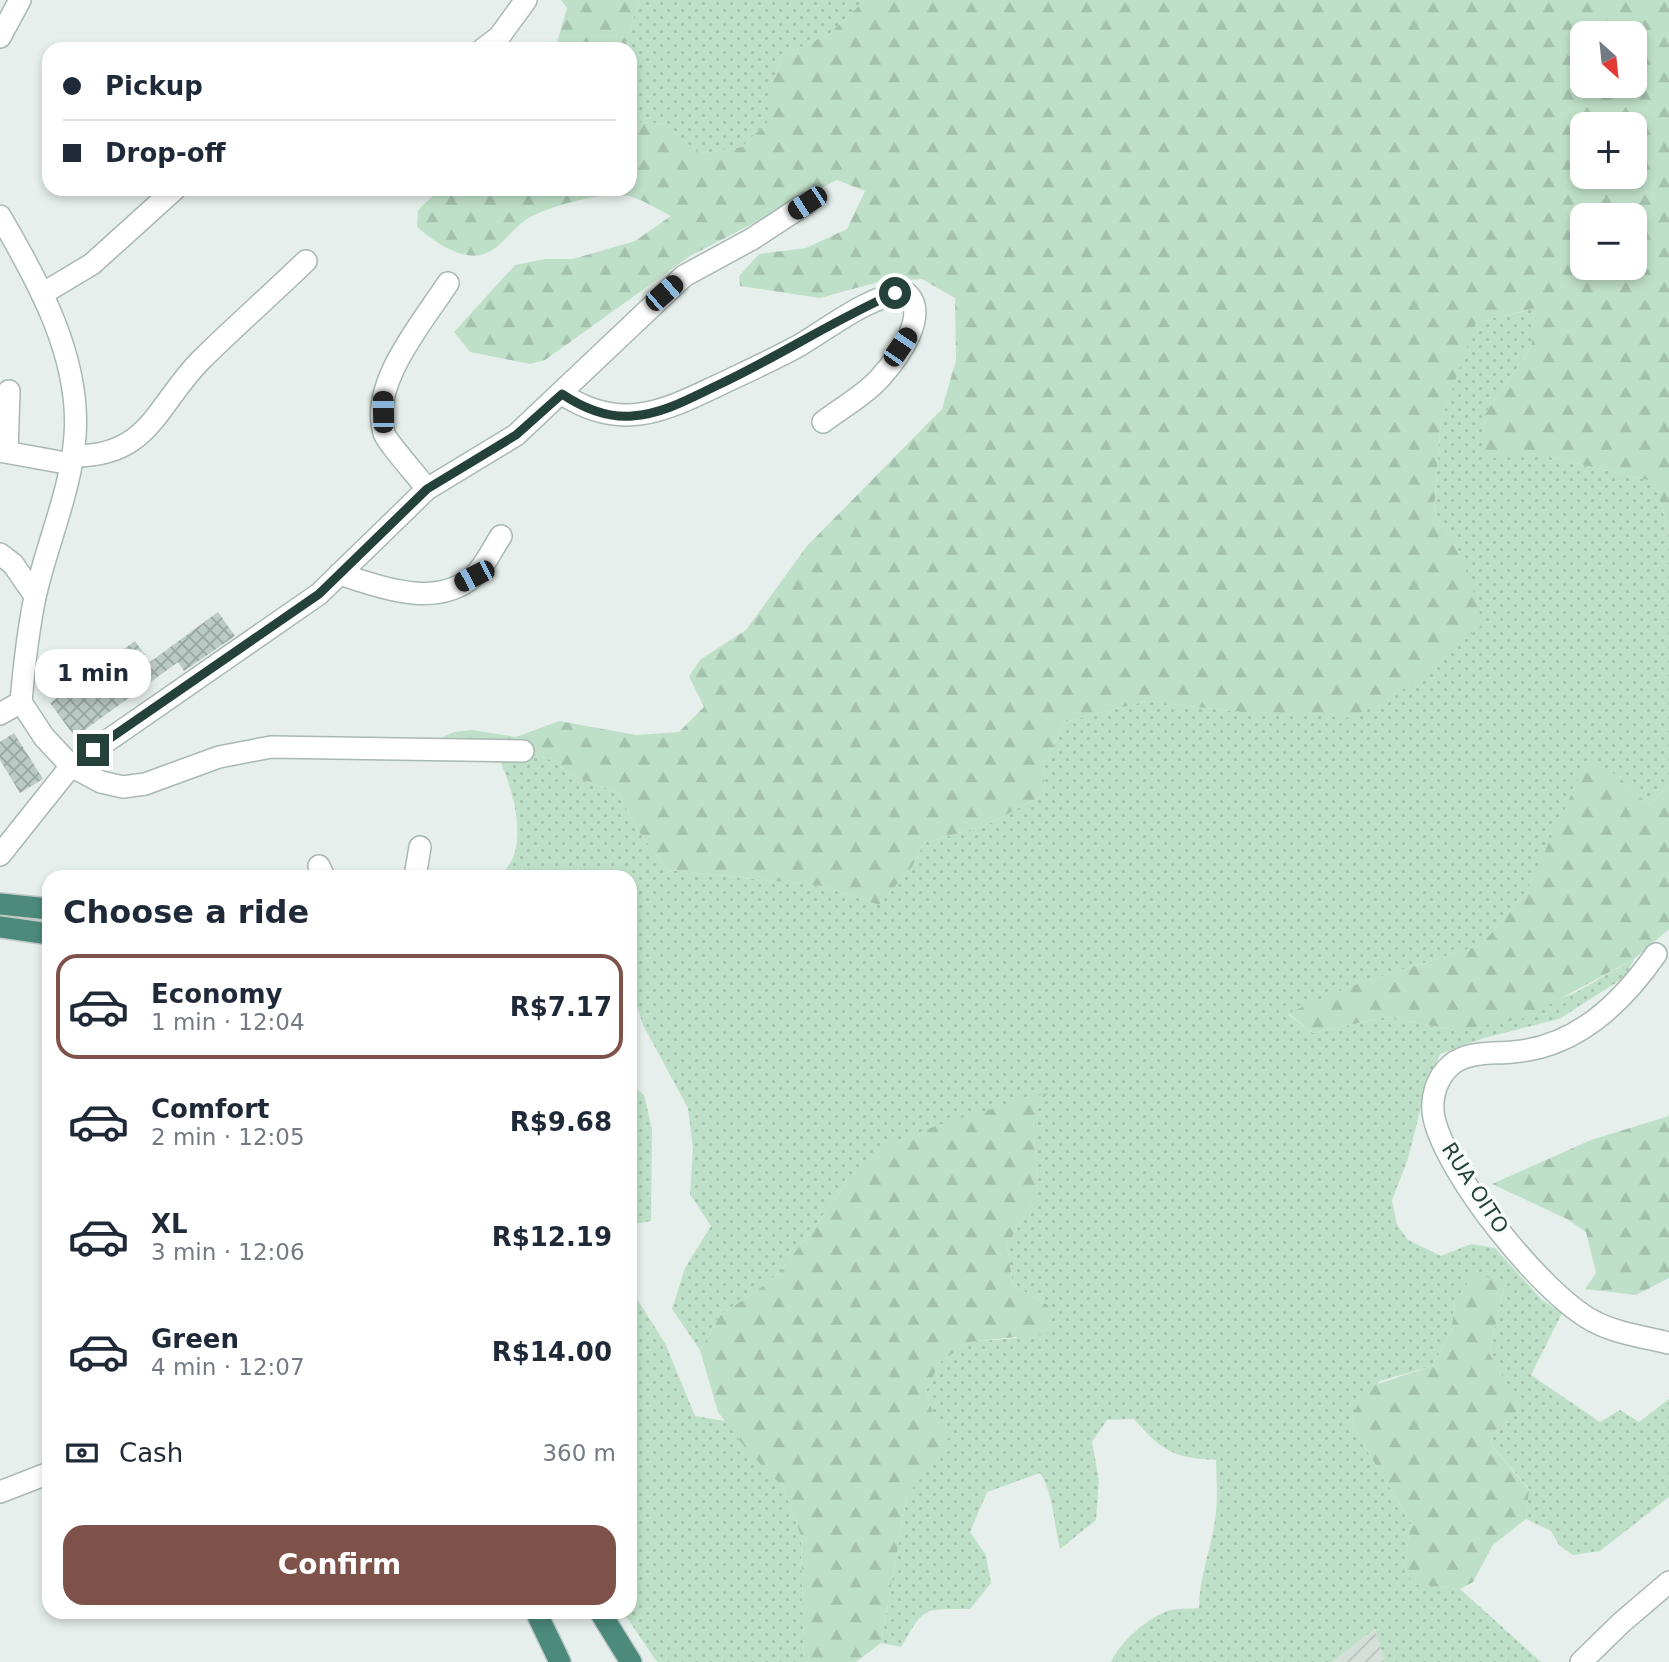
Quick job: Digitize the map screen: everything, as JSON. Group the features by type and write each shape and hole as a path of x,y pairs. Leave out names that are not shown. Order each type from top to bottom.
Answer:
{"highway":[{"path":"0,904 42,908"},
{"path":"0,928 42,933"},
{"path":"539,1619 560,1662"},
{"path":"604,1619 631,1662"}],"street":[{"path":"0,37 20,0"},
{"path":"492,42 526,0"},
{"path":"42,294 92,264 167,196"},
{"path":"0,855 71,766 319,594 427,489 516,435 562,394 644,310 684,276 752,239 807,203"},
{"path":"0,216 7,241 42,294 68,373 74,405 72,460 35,596 21,702 44,737 71,766 101,782 123,788 145,784 219,757 271,747 523,751"},
{"path":"9,391 4,452 72,460 111,452 131,441 159,416 198,363 306,261"},
{"path":"427,489 384,435 383,394 396,364 448,283"},
{"path":"562,394 582,407 607,415 631,416 658,412 754,368 880,300 905,292 914,302 917,314 911,332 879,379 823,422"},
{"path":"339,574 411,595 447,590 474,576 501,536"},
{"path":"0,554 13,565 35,596"},
{"path":"0,714 21,702"},
{"path":"416,870 420,848"},
{"name":"RUA OITO","path":"1656,954 1634,986 1602,1016 1565,1040 1523,1051 1467,1057 1452,1064 1440,1078 1433,1098 1434,1118 1442,1140 1472,1193 1530,1269 1592,1321 1669,1343"},
{"path":"0,1492 42,1476"},
{"path":"1581,1662 1621,1623 1669,1583"}],"shaded area":[{"path":"1375,1629 1385,1662 1332,1662"}],"green space":[{"path":"561,0 639,0 627,42 557,42 567,8"},
{"path":"639,0 865,0 828,35 783,55 770,87 770,120 742,147 701,154 663,124 637,122 637,42 627,42"},
{"path":"865,0 1669,0 1669,534 1655,482 1550,457 1483,458 1485,414 1531,347 1537,308 1476,322 1441,421 1434,511 1464,559 1483,624 1406,688 1353,718 1230,711 1147,701 1064,722 1045,765 1044,795 984,826 924,843 912,867 879,905 822,886 667,870 638,830 618,793 572,775 547,758 458,747 441,738 454,732 472,730 516,737 559,721 636,735 679,732 704,707 689,676 701,659 746,630 807,546 942,409 956,360 955,298 922,279 878,282 820,298 740,286 739,276 759,254 806,248 847,229 865,191 837,180 690,256 545,360 530,364 470,352 454,332 515,265 545,259 573,259 635,241 671,216 626,196 637,196 637,122 663,124 701,154 742,147 770,120 770,87 783,55 828,35"},
{"path":"433,196 600,196 560,205 532,216 493,250 480,255 454,251 417,227 418,210"},
{"path":"1538,308 1531,347 1485,414 1484,457 1550,457 1655,482 1669,534 1669,785 1649,805 1617,775 1555,831 1525,894 1481,945 1354,985 1288,1014 1313,1033 1386,1017 1455,1030 1573,994 1634,959 1625,977 1559,1019 1484,1038 1440,1054 1425,1091 1408,1159 1392,1200 1397,1225 1408,1240 1441,1256 1471,1244 1495,1248 1542,1300 1562,1313 1531,1375 1600,1422 1620,1410 1639,1422 1669,1399 1669,1497 1600,1551 1573,1555 1559,1545 1551,1531 1526,1519 1529,1489 1490,1443 1500,1423 1521,1410 1489,1353 1505,1284 1455,1301 1451,1332 1432,1366 1380,1381 1352,1416 1354,1429 1411,1523 1404,1566 1413,1584 1460,1589 1541,1662 1385,1662 1375,1629 1332,1662 1111,1662 1128,1639 1154,1618 1171,1610 1199,1608 1216,1510 1216,1460 1189,1457 1169,1451 1134,1419 1107,1420 1092,1442 1099,1480 1096,1520 1060,1549 1050,1499 1040,1473 987,1492 970,1532 986,1555 991,1583 970,1609 942,1609 926,1613 915,1624 901,1647 881,1643 907,1496 949,1436 933,1413 926,1392 939,1363 969,1342 1016,1338 1048,1305 1013,1285 1007,1245 1038,1193 1033,1118 846,1184 780,1272 721,1314 700,1350 672,1309 685,1268 711,1226 690,1194 693,1148 688,1108 643,1025 637,1006 637,870 506,870 515,852 516,813 510,786 495,750 547,758 572,775 618,793 638,830 667,870 822,886 879,905 912,867 924,843 984,826 1044,795 1045,765 1064,722 1147,701 1230,711 1464,559 1434,511 1441,421 1475,322"},
{"path":"1588,759 1617,775 1649,805 1669,785 1669,929 1634,959 1522,1019 1455,1030 1386,1017 1313,1033 1288,1013 1354,985 1481,945 1525,894"},
{"path":"637,1090 644,1095 652,1129 651,1221 637,1223"},
{"path":"1047,1093 1033,1118 1038,1193 1007,1245 1013,1285 1048,1305 1052,1333 969,1342 939,1363 926,1392 933,1413 950,1436 907,1496 881,1643 856,1662 804,1662 801,1536 783,1487 747,1450 718,1412 700,1350 721,1314 780,1272 846,1184 892,1142 950,1121"},
{"path":"1669,1116 1669,1278 1636,1295 1585,1289 1596,1273 1586,1232 1567,1219 1492,1184 1591,1140"},
{"path":"1475,1272 1505,1284 1489,1353 1522,1410 1500,1423 1490,1443 1529,1490 1526,1519 1493,1545 1473,1582 1460,1589 1413,1584 1404,1566 1411,1523 1354,1429 1352,1416 1366,1388 1432,1366 1451,1332 1455,1301"},
{"path":"637,1299 665,1343 695,1416 725,1421 783,1487 801,1536 804,1662 657,1662 628,1619 637,1619"}],"building":[{"path":"218,612 235,636 184,671 178,662 75,737 50,703 135,641 150,662"},
{"path":"14,733 43,779 20,793 0,760 0,742"}],"route":[{"path":"93,750 319,594 400,512 427,489 516,435 562,394 582,407 607,415 631,416 658,412 754,368 831,324 895,293"}]}
